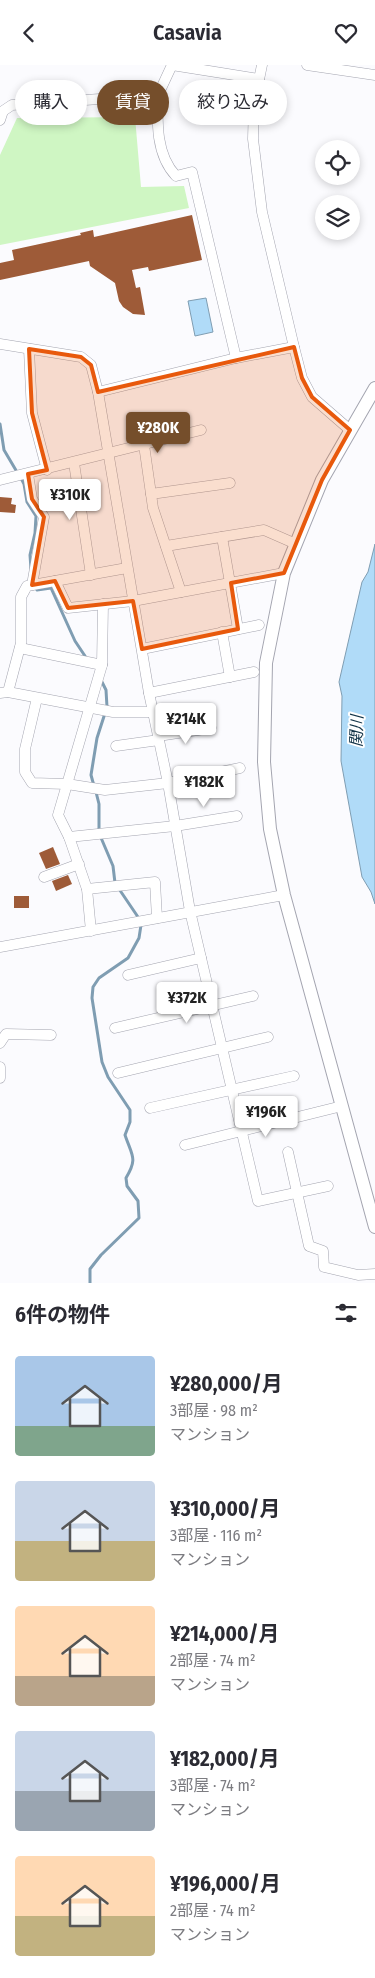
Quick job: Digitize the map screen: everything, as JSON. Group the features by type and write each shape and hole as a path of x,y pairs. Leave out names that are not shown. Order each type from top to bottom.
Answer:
{"street":[{"path":"165,80 172,65 259,79"},
{"path":"262,65 254,103 253,139 262,212 294,347 302,378 312,397 350,430"},
{"path":"307,65 375,75"},
{"path":"0,121 3,111 12,105 97,99"},
{"path":"157,125 167,166 176,176 192,172 236,358"},
{"path":"0,344 81,357 91,365 98,392 152,712 168,783 190,911 258,1201 328,1186"},
{"path":"98,392 236,358 294,347"},
{"path":"29,349 32,413 47,470"},
{"path":"375,387 322,480 284,573 266,663 264,762 270,829 284,895 375,1227"},
{"path":"0,481 201,430"},
{"path":"144,445 153,508 181,592"},
{"path":"74,463 91,575"},
{"path":"28,474 32,499 44,517 32,585"},
{"path":"151,494 230,483"},
{"path":"166,546 264,530 296,544"},
{"path":"222,537 238,629"},
{"path":"128,568 27,586 21,597 20,648 4,693 113,712 152,712"},
{"path":"55,581 68,607 133,601 284,573"},
{"path":"91,931 87,889 79,864 58,815 102,665 103,604"},
{"path":"142,649 259,625"},
{"path":"222,632 230,677"},
{"path":"20,648 102,665"},
{"path":"149,693 254,672"},
{"path":"37,698 25,749 25,772 32,783 67,784 105,790 168,783 240,768"},
{"path":"116,746 211,728"},
{"path":"68,837 175,826 237,816"},
{"path":"44,877 79,864"},
{"path":"87,889 155,882 157,918"},
{"path":"0,947 284,895"},
{"path":"128,975 201,958"},
{"path":"115,1028 252,996"},
{"path":"0,1043 6,1034 51,1035"},
{"path":"118,1073 268,1037"},
{"path":"0,1067 0,1078"},
{"path":"150,1108 294,1076"},
{"path":"185,1145 342,1106"},
{"path":"288,1152 309,1246 323,1251 324,1267 358,1275 375,1274"}],"highlighted area":[{"path":"294,347 302,378 312,397 350,430 322,480 284,573 231,583 238,629 142,649 133,601 68,608 55,581 32,585 44,517 32,499 28,474 47,470 32,413 29,349 81,357 91,365 98,392"}],"green space":[{"path":"87,117 97,117 97,125 136,125 141,187 184,186 189,208 0,245 0,155 15,122 15,125 87,125"}],"water":[{"path":"206,298 213,332 195,336 188,301"},
{"name":"関川","path":"375,544 375,904 371,892 362,877 341,761 342,696 339,682 362,582 368,572"}],"building":[{"path":"192,215 202,260 149,271 148,267 132,270 136,288 140,287 145,315 133,314 123,307 119,301 115,283 90,266 89,261 0,280 0,263 14,260 12,250 81,235 80,233 93,230 94,237"},
{"path":"0,497 12,498 11,504 16,505 15,513 0,512"},
{"path":"53,847 60,864 46,869 39,853"},
{"path":"68,875 72,884 56,891 52,881"},
{"path":"14,896 29,896 29,908 14,908"}],"waterway":[{"path":"0,424 4,450 17,472"},
{"path":"21,478 27,502 36,516 35,533 30,555 31,569"},
{"path":"36,587 37,590 51,588 75,641 87,659"},
{"path":"94,786 91,775 97,738 107,707 106,690 100,678"},
{"path":"90,1283 90,1269 101,1255 139,1218 138,1201 127,1186 126,1178 133,1161 125,1135 130,1122 130,1110 108,1077 102,1062 92,998 93,987 99,978 128,958 139,938 141,925 138,917 115,883 113,866 99,833 99,804 96,792"}]}
